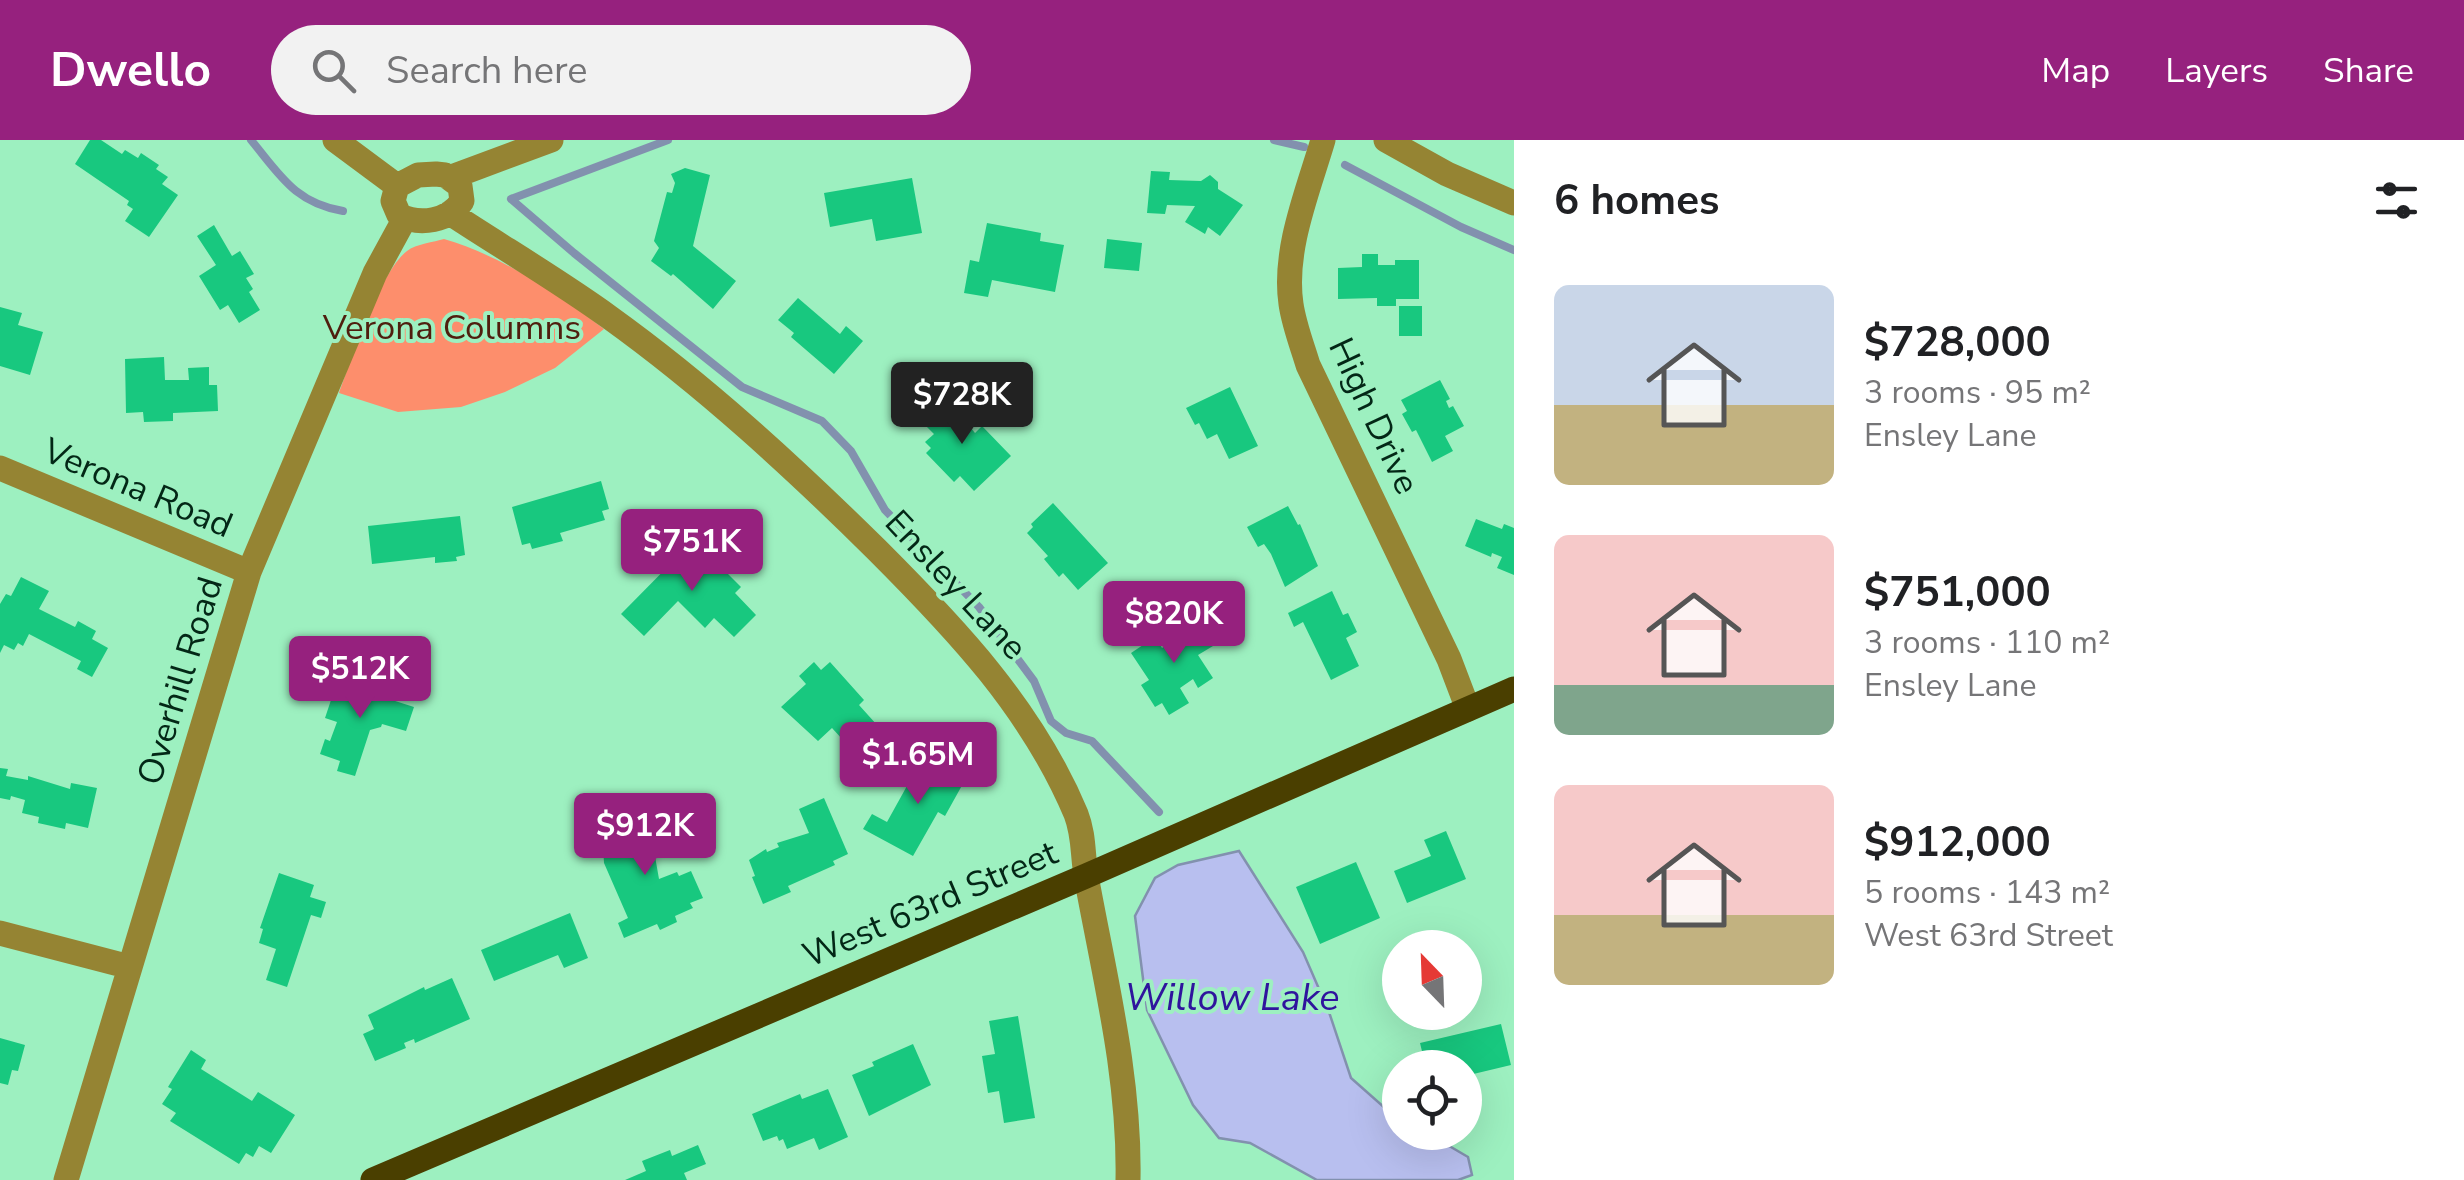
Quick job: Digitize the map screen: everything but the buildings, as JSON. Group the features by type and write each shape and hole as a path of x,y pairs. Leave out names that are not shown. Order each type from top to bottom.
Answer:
{"main road":[{"name":"West 63rd Street","path":"373,1180 1514,689"}],"street":[{"path":"335,140 397,186"},
{"path":"449,178 460,186 462,194 462,201 450,213 431,220 405,218 395,210 393,194 397,186 418,175 449,178 552,140"},
{"name":"High Drive","path":"1323,140 1296,230 1292,261 1290,301 1299,337 1308,366 1450,659 1468,709"},
{"path":"1386,140 1447,174 1514,203"},
{"name":"Ensley Lane","path":"450,213 611,318 717,402 807,482 904,578 988,666 1022,711 1056,770 1084,836 1086,876 1114,1009 1128,1180"},
{"name":"Overhill Road","path":"66,1180 249,572 375,274 405,218"},
{"name":"Verona Road","path":"0,468 249,572"},
{"path":"0,933 130,966"}],"green space":[{"name":"Verona Columns","path":"444,239 487,255 528,277 604,329 555,368 505,392 461,407 398,412 339,393 386,278 407,251"}],"water":[{"name":"Willow Lake","path":"1239,851 1303,952 1351,1078 1382,1105 1382,1150 1456,1150 1468,1157 1472,1175 1458,1180 1317,1180 1250,1143 1219,1138 1193,1105 1147,1010 1135,916 1155,878 1178,865"}],"waterway":[{"path":"251,140 300,194 343,211"},
{"path":"511,199 668,140"},
{"path":"1274,140 1304,147"},
{"path":"1345,165 1461,227 1514,250"},
{"path":"511,199 742,387 822,421 851,451 885,510 979,607 1034,681 1051,721 1066,733 1092,741 1159,812"}]}
